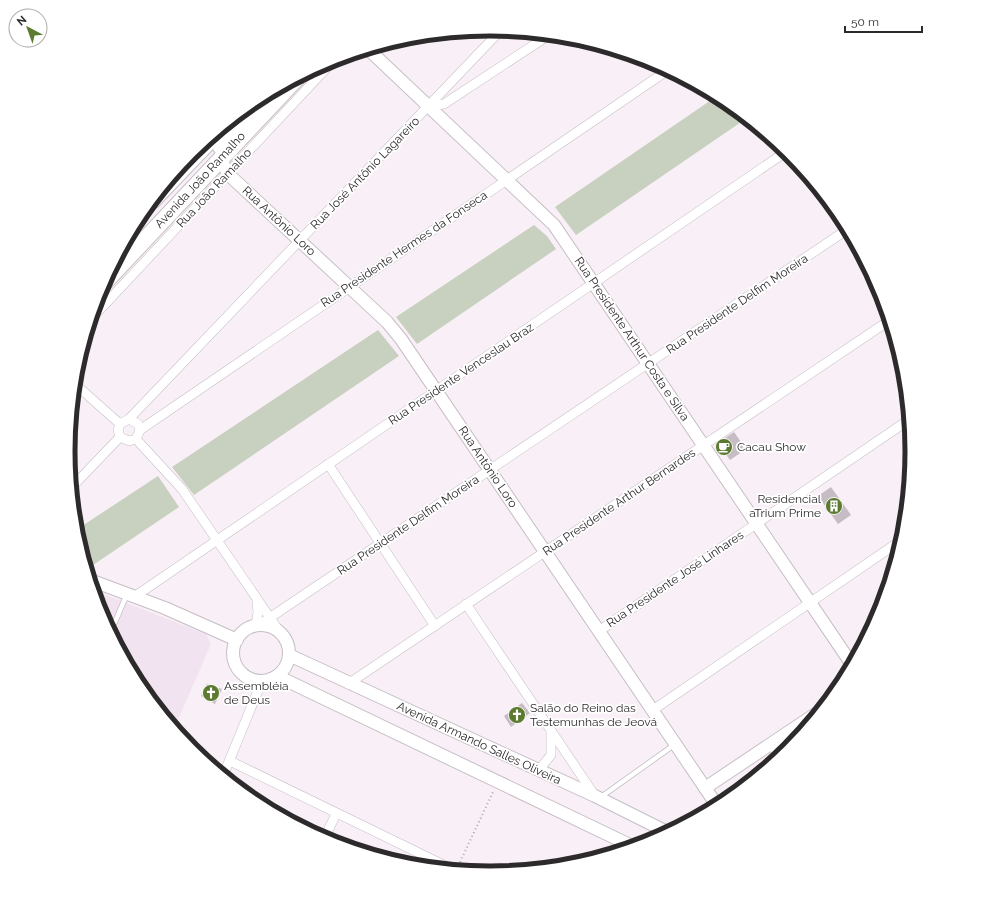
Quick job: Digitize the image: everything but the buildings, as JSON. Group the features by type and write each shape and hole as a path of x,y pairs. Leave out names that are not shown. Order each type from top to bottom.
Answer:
{"highway":[{"name":"Avenida João Ramalho","path":"118,268 285,91"},
{"path":"221,159 221,145 224,137 236,124"}],"street":[{"name":"Rua José Antônio Lagareiro","path":"129,419 495,36"},
{"path":"428,106 444,104 541,40"},
{"name":"Rua Presidente Arthur Costa e Silva","path":"372,53 554,225 849,660"},
{"name":"Rua João Ramalho","path":"100,309 325,71"},
{"path":"463,71 466,79 473,86"},
{"name":"Rua Presidente Hermes da Fonseca","path":"140,430 662,74"},
{"name":"Rua Presidente Venceslau Braz","path":"130,595 217,540 781,155"},
{"name":"Rua Antônio Loro","path":"221,159 228,174 394,329 714,801"},
{"name":"Rua Presidente Delfim Moreira","path":"258,625 287,607 843,232"},
{"name":"Rua Presidente Arthur Bernardes","path":"348,684 886,323"},
{"path":"80,389 120,424"},
{"path":"120,437 118,430 120,424 129,419 138,424 140,430 136,439"},
{"name":"Rua Presidente José Linhares","path":"599,631 905,423"},
{"path":"120,437 129,441 136,439"},
{"path":"76,482 120,437"},
{"path":"136,439 179,486 287,642 289,655 283,670 277,676 262,681 251,679 238,669 233,654 237,640 245,630 258,625 270,626 281,634"},
{"path":"328,464 435,626"},
{"path":"652,710 895,544"},
{"path":"96,582 237,640"},
{"path":"256,598 258,625"},
{"path":"466,604 597,797"},
{"path":"281,634 281,624 287,607"},
{"name":"Avenida Armando Salles Oliveira","path":"289,655 348,684 597,797 662,830"},
{"path":"277,676 627,844"},
{"path":"225,771 262,681"},
{"path":"705,788 808,719"},
{"path":"538,771 551,755 551,731"},
{"path":"768,746 779,750"},
{"path":"230,761 430,862"},
{"path":"327,833 336,814"}],"lane":[{"path":"112,621 116,622 130,595"},
{"path":"597,797 675,744"}],"path":[{"path":"459,866 497,782"}],"shaded area":[{"path":"100,593 206,634 211,644 177,723 145,682 131,659 118,635"}],"green space":[{"path":"711,100 742,121 576,235 555,207"},
{"path":"534,225 547,236 556,249 417,344 396,317"},
{"path":"378,330 399,356 194,495 172,467"},
{"path":"158,476 179,507 93,565 91,564 89,559 82,526"}],"place":[{"name":"Cacau Show","path":"724,447"},
{"name":"Residencial aTrium Prime","path":"834,506"},
{"name":"Assembléia de Deus","path":"211,693"},
{"name":"Salão do Reino das Testemunhas de Jeová","path":"517,715"}]}
